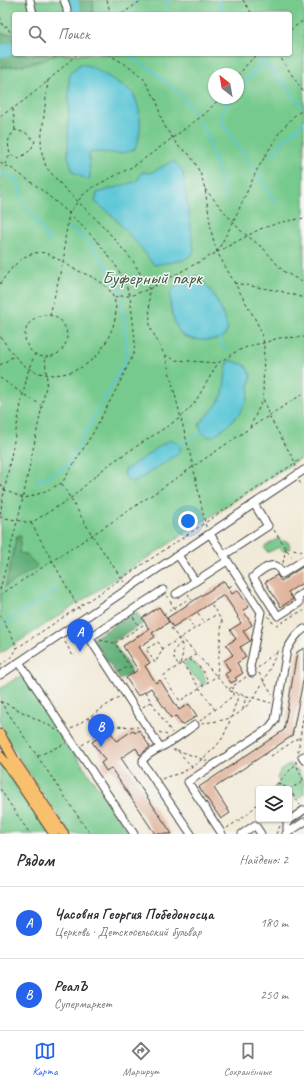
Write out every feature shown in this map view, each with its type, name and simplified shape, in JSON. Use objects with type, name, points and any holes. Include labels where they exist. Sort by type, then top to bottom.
[{"type":"main road","points":[[0,734],[16,763],[64,834]]},
{"type":"main road","points":[[0,756],[54,834]]},
{"type":"street","points":[[30,0],[33,12]]},
{"type":"street","points":[[64,0],[68,12]]},
{"type":"street","points":[[0,675],[303,472]]},
{"type":"street","points":[[176,594],[268,526],[254,504]]},
{"type":"street","points":[[210,534],[261,612],[250,667],[252,674]]},
{"type":"street","points":[[178,555],[195,581]]},
{"type":"street","points":[[304,560],[282,574],[275,565],[270,566],[252,577],[278,616],[298,603],[299,600],[297,597],[304,593]]},
{"type":"street","points":[[89,638],[163,590]]},
{"type":"street","points":[[81,620],[89,638],[125,693],[144,727],[160,747]]},
{"type":"street","points":[[221,833],[188,782],[269,728],[275,720],[287,650],[298,633],[304,629]]},
{"type":"street","points":[[19,662],[134,834]]},
{"type":"street","points":[[191,834],[143,760],[145,757],[195,725]]},
{"type":"street","points":[[300,760],[302,757],[301,755]]},
{"type":"street","points":[[287,834],[287,822],[302,808]]},
{"type":"street","points":[[287,834],[304,822]]},
{"type":"street","points":[[242,834],[255,825],[261,834]]},
{"type":"path","points":[[107,0],[108,12]]},
{"type":"path","points":[[125,12],[142,0]]},
{"type":"path","points":[[243,0],[251,12]]},
{"type":"path","points":[[0,17],[3,26],[7,26],[10,32],[12,32]]},
{"type":"path","points":[[292,29],[304,20]]},
{"type":"path","points":[[0,116],[31,96],[75,56]]},
{"type":"path","points":[[113,56],[143,78],[157,101],[160,115],[165,127],[178,146],[188,153],[194,160],[201,174],[205,189],[212,235],[217,252],[254,317],[260,329],[264,343],[263,398],[269,416],[296,463]]},
{"type":"path","points":[[244,68],[256,56]]},
{"type":"path","points":[[279,56],[304,93]]},
{"type":"path","points":[[48,80],[40,142],[46,167],[119,244],[133,261],[149,289],[150,327],[164,354],[193,466],[205,524]]},
{"type":"path","points":[[50,316],[64,257],[69,213],[78,201],[93,187],[134,166],[206,112],[214,104]]},
{"type":"path","points":[[4,164],[10,155],[8,142],[15,130],[13,109]]},
{"type":"path","points":[[217,252],[233,222],[257,170],[279,133],[294,116],[304,109]]},
{"type":"path","points":[[10,155],[20,158],[33,147],[35,141],[26,133],[15,130]]},
{"type":"path","points":[[0,163],[4,164],[34,184],[69,213],[110,256],[124,280],[130,296],[135,334],[134,353],[118,386],[93,433],[62,483],[41,493],[23,498],[4,490],[0,482]]},
{"type":"path","points":[[205,189],[246,236],[264,249],[283,271],[304,283]]},
{"type":"path","points":[[114,299],[118,296],[130,296],[149,289],[260,229],[282,222],[304,218]]},
{"type":"path","points":[[0,284],[11,268],[28,256],[38,252],[47,253],[63,261],[72,269],[92,276],[102,283],[109,290],[116,306],[114,324],[110,336],[104,346],[95,358],[71,372],[59,375],[47,375],[29,368],[15,356],[0,336]]},
{"type":"path","points":[[234,283],[280,291],[304,298]]},
{"type":"path","points":[[40,316],[50,316],[62,323],[65,327],[67,336],[65,346],[58,353],[45,357],[35,354],[28,348],[25,338],[26,329],[28,324],[36,318],[40,316]]},
{"type":"path","points":[[0,517],[31,523],[71,498],[114,461],[180,418],[194,404],[218,363],[237,351],[278,338],[304,337]]},
{"type":"path","points":[[0,514],[23,394],[29,368],[35,354]]},
{"type":"path","points":[[164,354],[175,360],[218,363]]},
{"type":"path","points":[[0,366],[15,356]]},
{"type":"path","points":[[0,590],[18,521],[42,406],[47,375],[45,357]]},
{"type":"path","points":[[0,378],[42,406]]},
{"type":"path","points":[[0,595],[52,562],[304,393]]},
{"type":"path","points":[[250,428],[263,398]]},
{"type":"path","points":[[0,665],[12,657],[17,648],[304,457]]},
{"type":"path","points":[[62,483],[92,535],[122,579]]},
{"type":"path","points":[[31,523],[78,608],[81,620]]},
{"type":"path","points":[[268,526],[273,528],[297,564]]},
{"type":"path","points":[[286,548],[304,552]]},
{"type":"path","points":[[282,574],[286,548]]},
{"type":"path","points":[[163,590],[176,611]]},
{"type":"path","points":[[164,614],[190,598]]},
{"type":"path","points":[[211,604],[222,621],[217,676]]},
{"type":"path","points":[[130,612],[140,627]]},
{"type":"path","points":[[198,613],[204,622]]},
{"type":"path","points":[[163,649],[158,642],[146,649],[155,663],[163,649],[217,614]]},
{"type":"path","points":[[0,616],[12,636],[17,648]]},
{"type":"path","points":[[188,619],[194,628]]},
{"type":"path","points":[[89,638],[115,643],[146,623]]},
{"type":"path","points":[[171,628],[230,691],[278,705]]},
{"type":"path","points":[[180,638],[184,648],[180,664]]},
{"type":"path","points":[[65,642],[73,656],[75,655]]},
{"type":"path","points":[[115,643],[134,673]]},
{"type":"path","points":[[181,643],[175,648],[173,658],[180,664],[215,710]]},
{"type":"path","points":[[278,705],[256,669],[268,657],[291,643]]},
{"type":"path","points":[[234,686],[233,696],[198,723],[231,718],[246,707],[270,669],[277,652]]},
{"type":"path","points":[[196,654],[163,676],[180,700],[217,676]]},
{"type":"path","points":[[189,659],[198,665],[208,682]]},
{"type":"path","points":[[114,676],[129,666]]},
{"type":"path","points":[[228,689],[252,674]]},
{"type":"path","points":[[145,692],[175,738]]},
{"type":"path","points":[[69,730],[125,693]]},
{"type":"path","points":[[156,782],[166,776],[177,774],[192,767],[210,752],[223,737],[239,694]]},
{"type":"path","points":[[242,710],[246,696]]},
{"type":"path","points":[[0,702],[50,726],[60,733]]},
{"type":"path","points":[[0,702],[90,834]]},
{"type":"path","points":[[301,755],[300,736],[304,711]]},
{"type":"path","points":[[88,718],[99,734]]},
{"type":"path","points":[[80,747],[111,726],[144,727],[175,738]]},
{"type":"path","points":[[271,756],[300,736]]},
{"type":"path","points":[[38,756],[66,743]]},
{"type":"path","points":[[173,750],[177,750],[215,764]]},
{"type":"path","points":[[177,750],[195,770]]},
{"type":"path","points":[[275,786],[300,760]]},
{"type":"path","points":[[292,788],[304,782],[296,763]]},
{"type":"path","points":[[278,782],[284,786]]},
{"type":"path","points":[[0,789],[30,834]]},
{"type":"path","points":[[292,793],[302,808]]},
{"type":"path","points":[[221,833],[248,814],[256,805]]},
{"type":"green space","points":[[0,0],[67,0],[70,12],[12,12],[12,34],[0,34]]},
{"type":"green space","points":[[67,0],[93,0],[93,12],[70,12]]},
{"type":"green space","name":"Буферный парк","points":[[93,0],[304,0],[304,456],[0,654],[0,67],[14,67],[45,60],[54,56],[292,56],[292,12],[93,12]]},
{"type":"green space","points":[[0,31],[2,34],[12,34],[12,56],[54,56],[30,64],[14,67],[0,67]]},
{"type":"green space","points":[[17,536],[21,536],[19,553],[25,554],[38,566],[5,587]]},
{"type":"green space","points":[[279,538],[281,542],[288,542],[290,546],[288,549],[283,551],[279,547],[267,552],[264,547]]},
{"type":"green space","points":[[136,611],[144,623],[113,642],[132,672],[120,680],[92,639]]},
{"type":"green space","points":[[189,660],[198,666],[203,672],[206,683],[201,686],[201,681],[192,675],[184,664]]},
{"type":"green space","points":[[24,677],[59,730],[57,732],[68,749],[71,748],[130,834],[70,834],[13,748],[0,723],[0,689],[16,678]]},
{"type":"green space","points":[[0,762],[50,834],[0,834]]},
{"type":"green space","points":[[292,764],[292,768],[298,770],[304,783],[304,794],[297,799],[292,792],[292,786],[276,786],[281,781],[277,779],[284,768]]},
{"type":"water","points":[[80,64],[90,66],[130,90],[138,105],[140,121],[139,137],[134,150],[121,153],[97,152],[89,154],[90,177],[88,180],[73,172],[68,156],[69,79],[71,72]]},
{"type":"water","points":[[173,161],[180,167],[183,173],[194,250],[192,255],[183,260],[154,265],[112,215],[95,202],[97,193],[137,181],[142,172],[150,173]]},
{"type":"water","points":[[196,275],[212,293],[223,314],[228,329],[225,335],[221,338],[196,340],[181,334],[176,325],[170,306],[170,294],[172,290],[180,284]]},
{"type":"water","points":[[230,360],[245,365],[251,375],[247,400],[239,414],[226,427],[214,436],[208,437],[202,432],[199,424],[216,406],[223,394],[227,365]]},
{"type":"water","points":[[170,440],[179,445],[181,449],[179,453],[135,482],[128,480],[124,473],[125,470]]},
{"type":"building","points":[[304,566],[304,582],[288,592],[293,599],[281,607],[265,582],[277,575],[281,581]]},
{"type":"building","points":[[224,581],[232,594],[238,590],[249,607],[243,610],[252,625],[243,631],[250,641],[240,647],[246,657],[237,663],[243,673],[235,678],[237,680],[231,683],[225,674],[230,671],[224,661],[233,655],[226,645],[236,639],[230,630],[241,623],[224,595],[173,627],[167,618]]},
{"type":"building","points":[[159,607],[169,622],[152,633],[155,637],[139,647],[150,663],[145,666],[156,683],[160,680],[179,710],[189,704],[197,716],[182,725],[176,716],[171,718],[151,688],[138,696],[126,678],[138,670],[123,646],[149,629],[142,618]]},
{"type":"building","points":[[304,648],[304,676],[292,736],[214,788],[230,813],[221,819],[199,787],[284,730],[297,652]]},
{"type":"building","points":[[109,730],[117,741],[133,730],[135,733],[139,730],[150,747],[140,755],[136,748],[121,758],[172,834],[155,834],[111,768],[106,771],[101,763],[105,760],[92,742]]},
{"type":"waterway","points":[[71,0],[75,12]]},
{"type":"waterway","points":[[165,9],[168,0]]},
{"type":"waterway","points":[[217,0],[225,12]]},
{"type":"waterway","points":[[0,51],[12,49]]},
{"type":"waterway","points":[[130,56],[153,71],[180,94],[195,115]]},
{"type":"waterway","points":[[258,58],[285,84],[302,106]]},
{"type":"waterway","points":[[244,83],[262,62]]},
{"type":"waterway","points":[[227,104],[222,114],[224,126],[254,169]]},
{"type":"waterway","points":[[199,120],[207,136],[227,198]]},
{"type":"waterway","points":[[273,156],[284,140],[304,122]]},
{"type":"waterway","points":[[0,172],[19,182],[20,196],[50,242]]},
{"type":"waterway","points":[[258,175],[276,204]]},
{"type":"waterway","points":[[69,228],[78,233],[93,247],[105,264],[121,294]]},
{"type":"waterway","points":[[35,483],[66,466],[125,361],[127,350],[122,301]]},
{"type":"waterway","points":[[219,338],[225,349]]},
{"type":"waterway","points":[[179,445],[202,432]]},
{"type":"waterway","points":[[7,622],[56,590]]},
{"type":"place","name":"Часовня Георгия Победоносца","points":[[80,652]]},
{"type":"place","name":"РеалЪ","points":[[101,747]]}]
